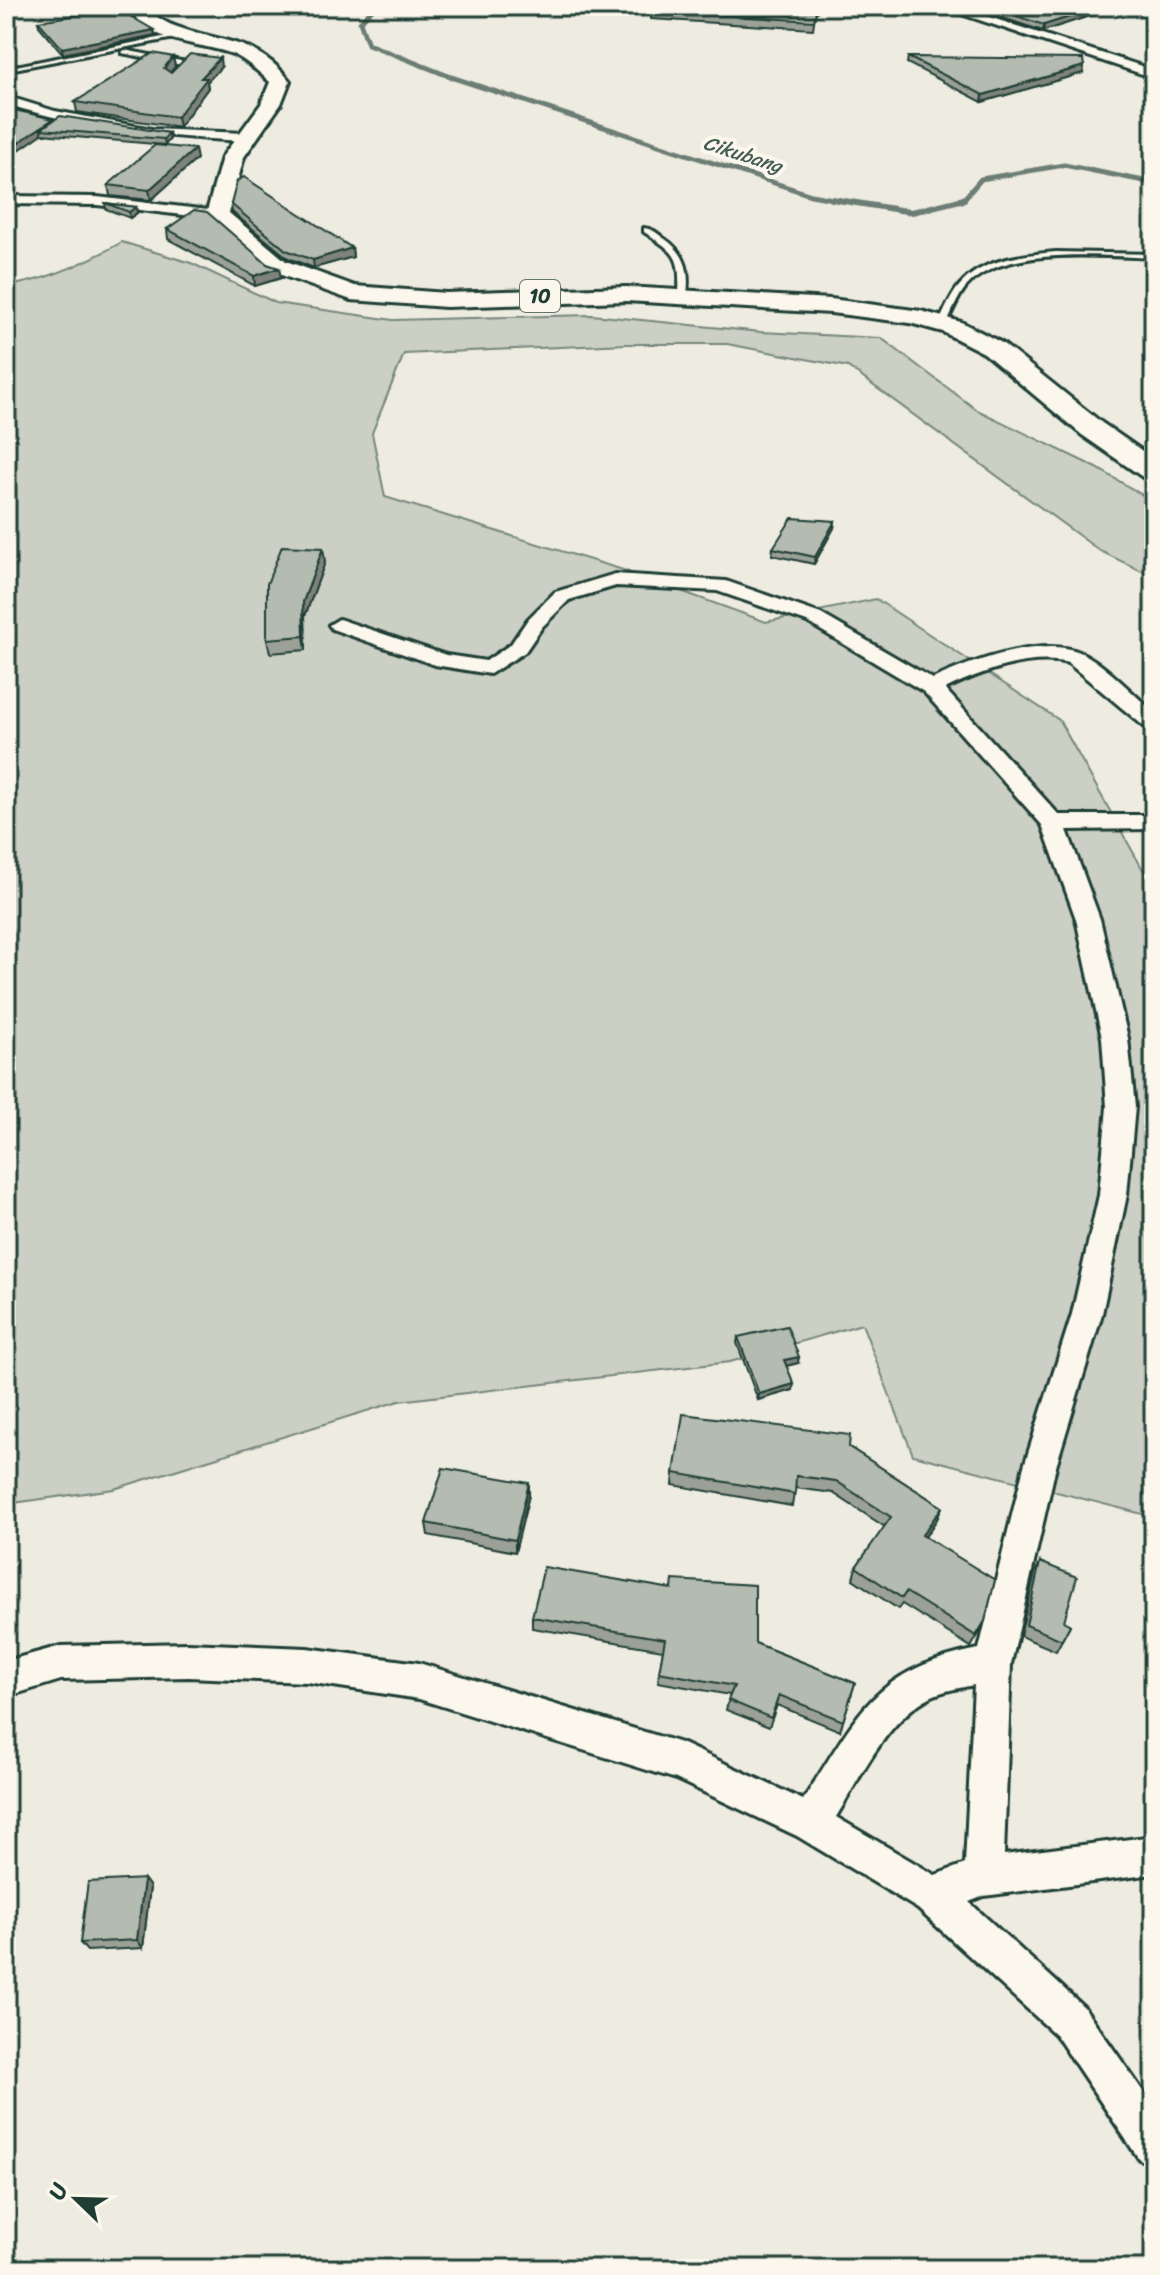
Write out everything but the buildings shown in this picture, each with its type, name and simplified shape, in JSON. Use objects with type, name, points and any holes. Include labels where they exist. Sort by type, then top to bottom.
[{"type":"highway","points":[[140,6],[142,14],[151,23],[249,52],[280,81],[272,103],[245,137],[221,183],[217,215]]},
{"type":"highway","name":"10","points":[[217,215],[278,266],[351,293],[446,300],[589,294],[843,307],[942,324],[993,348],[1033,378],[1061,406],[1154,472]]},
{"type":"street","points":[[6,7],[19,6]]},
{"type":"street","points":[[943,6],[1154,74]]},
{"type":"street","points":[[6,100],[53,115],[152,133],[245,137]]},
{"type":"street","points":[[6,200],[97,201],[217,215]]},
{"type":"street","points":[[339,625],[442,661],[490,668],[518,648],[535,623],[562,596],[615,580],[719,585],[814,618],[932,687],[1053,823],[1088,919],[1115,1038],[1121,1107],[1113,1195],[1087,1314],[1040,1466],[993,1664],[984,1877]]},
{"type":"street","points":[[932,687],[977,666],[1064,654],[1075,658],[1154,723]]},
{"type":"street","points":[[1053,823],[1154,822]]},
{"type":"street","points":[[6,1679],[61,1663],[188,1660],[307,1665],[419,1681],[681,1762],[810,1823],[932,1895],[1070,2021],[1154,2144]]},
{"type":"street","points":[[810,1823],[886,1710],[911,1688],[940,1676],[993,1664]]},
{"type":"street","points":[[932,1895],[984,1877],[1154,1855]]},
{"type":"lane","points":[[14,67],[188,34]]},
{"type":"lane","points":[[104,50],[144,53],[186,64],[172,77]]},
{"type":"lane","points":[[647,230],[676,249],[684,259],[683,299]]},
{"type":"lane","points":[[942,324],[967,281],[1010,260],[1071,253],[1154,256]]},
{"type":"shaded area","points":[[122,242],[191,263],[276,303],[393,320],[592,315],[761,332],[881,338],[977,410],[1097,468],[1154,502],[1154,577],[1100,551],[848,367],[727,344],[627,344],[404,354],[372,433],[385,497],[623,570],[766,622],[876,599],[1059,720],[1142,868],[1154,883],[1154,1517],[913,1455],[862,1324],[730,1362],[399,1401],[114,1489],[6,1504],[6,286],[66,270]]},
{"type":"waterway","name":"Cikubang","points":[[375,6],[360,22],[368,44],[451,77],[811,195],[841,201]]},
{"type":"waterway","name":"Cikubang","points":[[964,199],[981,179],[1064,165],[1154,183]]},
{"type":"waterway","name":"Cikubang","points":[[832,199],[841,201]]},
{"type":"waterway","name":"Cikubang","points":[[841,201],[912,212],[964,199]]}]
